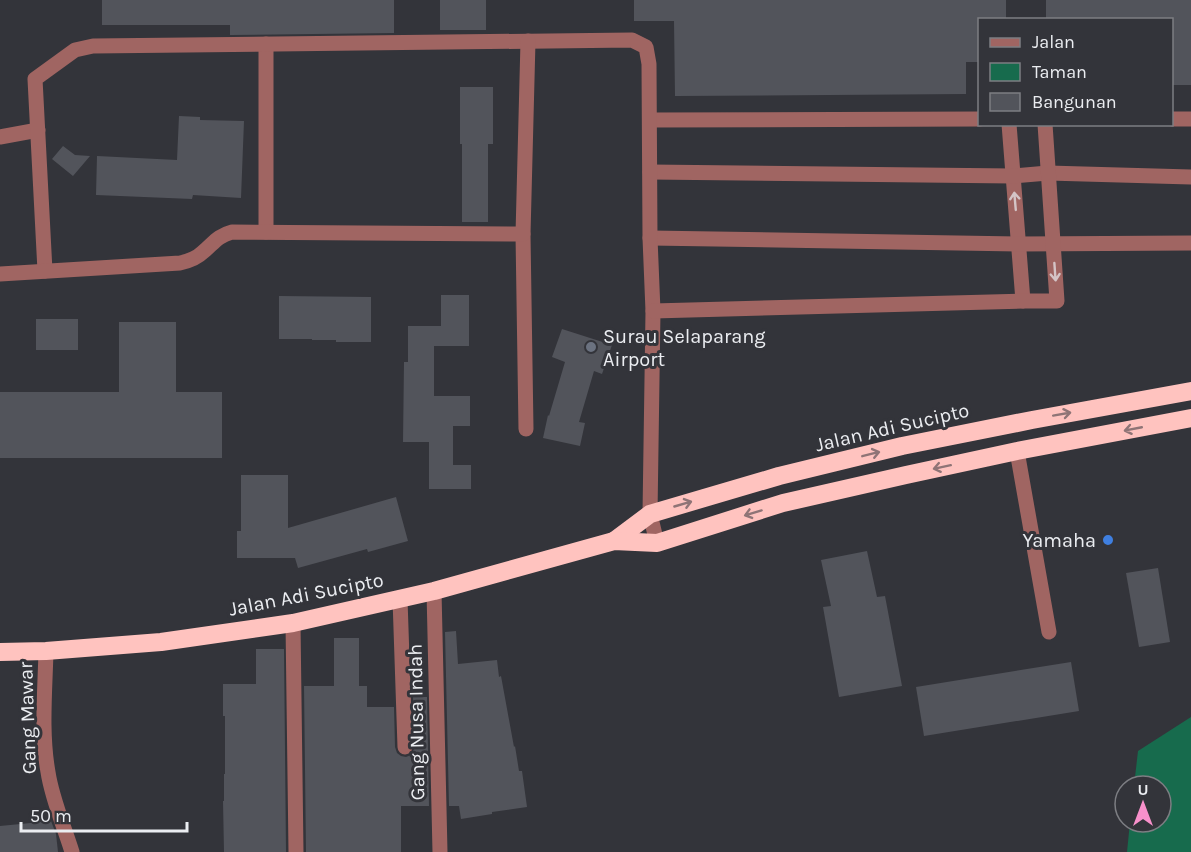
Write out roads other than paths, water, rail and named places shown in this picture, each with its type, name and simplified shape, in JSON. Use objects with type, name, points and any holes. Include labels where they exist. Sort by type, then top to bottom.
[{"type":"highway","name":"Jalan Adi Sucipto","points":[[614,541],[650,514],[779,476],[902,446],[1191,391]]},
{"type":"highway","name":"Jalan Adi Sucipto","points":[[0,652],[46,651],[161,642],[293,628],[614,541],[657,543],[783,503],[1017,451],[1191,418]]},
{"type":"street","points":[[45,271],[35,79],[75,50],[93,46],[632,40],[646,47],[649,64],[650,238],[653,310],[650,514],[657,543]]},
{"type":"street","points":[[526,429],[523,234],[528,41]]},
{"type":"street","points":[[266,44],[266,232]]},
{"type":"street","points":[[650,120],[978,119]]},
{"type":"street","points":[[1173,119],[1191,119]]},
{"type":"street","points":[[1009,126],[1023,301]]},
{"type":"street","points":[[653,310],[1057,301],[1045,126]]},
{"type":"street","points":[[0,137],[38,130]]},
{"type":"street","points":[[650,172],[1013,176],[1048,173],[1191,177]]},
{"type":"street","points":[[0,274],[180,263],[196,257],[221,236],[232,232],[523,234]]},
{"type":"street","points":[[650,238],[1019,244],[1191,243]]},
{"type":"street","points":[[1017,451],[1049,632]]},
{"type":"street","name":"Gang Nusa Indah","points":[[434,591],[440,852]]},
{"type":"street","points":[[400,598],[405,747]]},
{"type":"street","points":[[293,628],[296,852]]},
{"type":"street","name":"Gang Mawar","points":[[46,651],[45,753],[52,789],[72,852]]},
{"type":"place","name":"Surau Selaparang Airport","points":[[591,347]]},
{"type":"place","name":"Yamaha","points":[[1108,540]]}]
